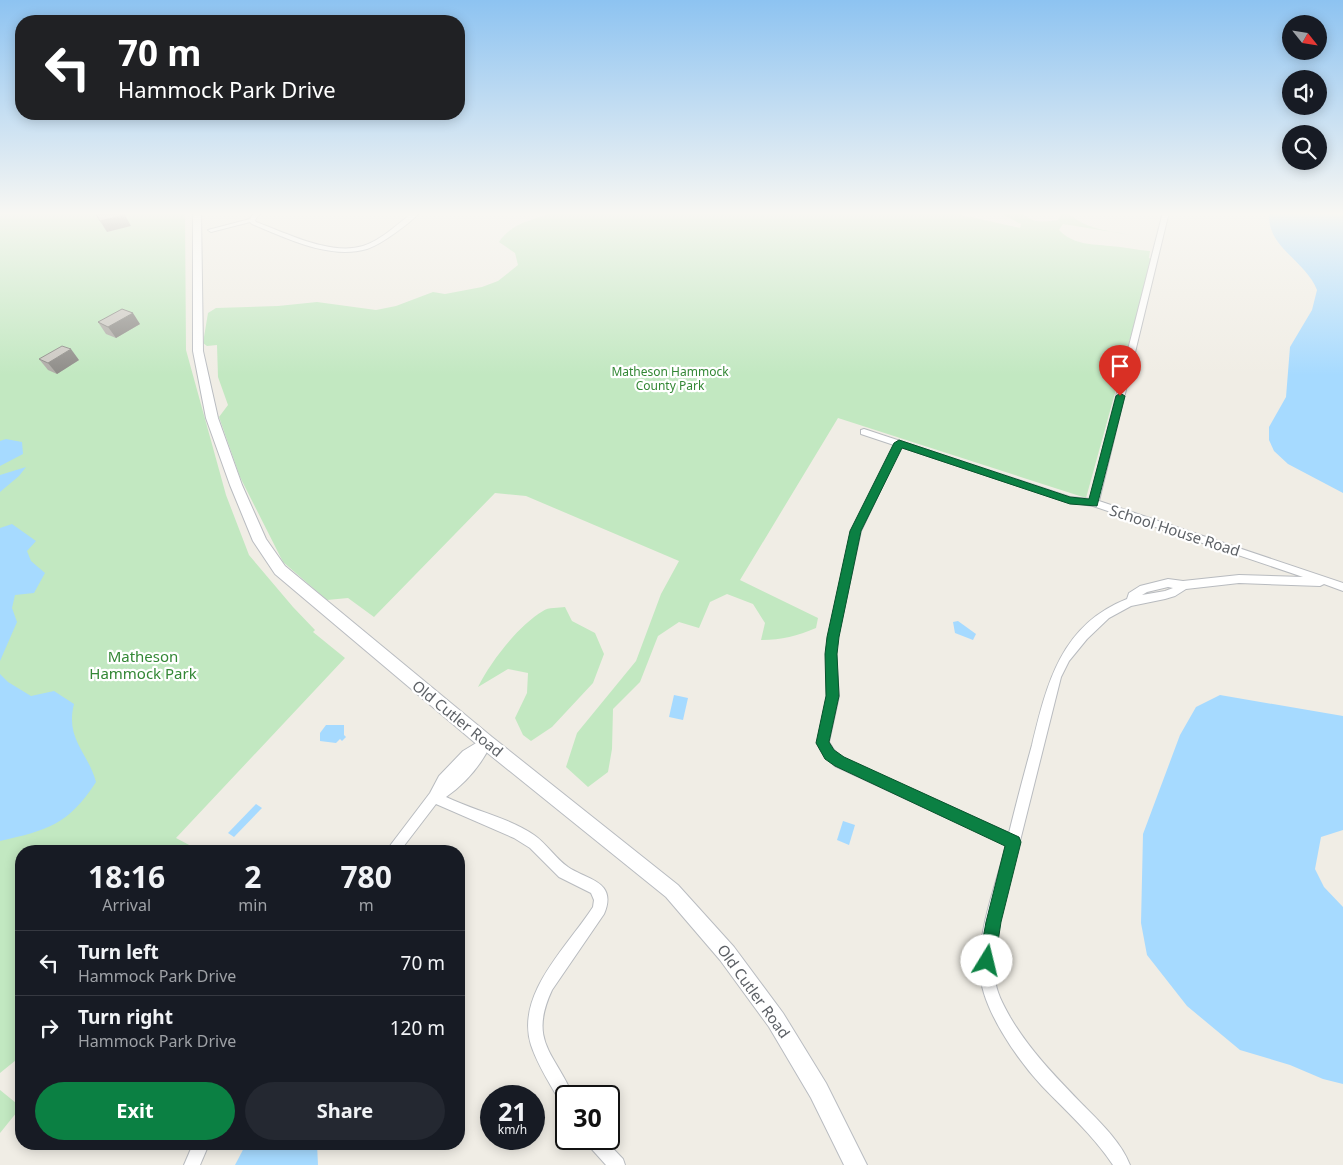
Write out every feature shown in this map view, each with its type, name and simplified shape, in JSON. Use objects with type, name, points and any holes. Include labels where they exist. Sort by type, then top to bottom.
[{"type":"main road","name":"Old Cutler Road","points":[[197,266],[198,342],[201,373],[214,425],[260,542],[280,570],[486,742],[672,891],[711,932],[786,1033],[834,1117],[856,1165]]},
{"type":"street","points":[[1094,503],[1153,266]]},
{"type":"street","name":"School House Road","points":[[864,432],[1070,500],[1094,503],[1343,587]]},
{"type":"street","points":[[899,443],[856,531],[833,637],[831,654],[833,696],[823,743],[830,754],[839,762],[1014,842]]},
{"type":"street","points":[[1122,1165],[1092,1123],[1034,1065],[1010,1030],[988,985],[989,944],[1048,706],[1063,661],[1077,642],[1111,614],[1132,602],[1168,593],[1183,585],[1239,579],[1330,582]]},
{"type":"street","points":[[397,845],[434,797],[447,791],[475,762],[486,742]]},
{"type":"street","points":[[434,797],[530,840],[560,869],[586,881],[598,891],[601,902],[599,909],[558,968],[545,990],[535,1016],[536,1037],[543,1056],[559,1085]]},
{"type":"street","points":[[192,1165],[199,1150]]},
{"type":"street","points":[[604,1150],[617,1165]]},
{"type":"green space","name":"Matheson Hammock Park","points":[[0,266],[185,266],[186,350],[226,495],[249,555],[315,630],[313,632],[345,658],[176,838],[189,845],[15,845],[15,1061],[0,1073]]},
{"type":"green space","name":"Matheson Hammock County Park","points":[[516,266],[1150,266],[1086,498],[838,418],[740,580],[818,618],[816,628],[789,637],[761,640],[765,623],[753,604],[727,594],[710,602],[699,628],[679,622],[658,636],[640,682],[613,709],[612,749],[608,772],[588,787],[566,767],[577,733],[636,661],[661,594],[679,561],[526,496],[495,493],[374,617],[348,598],[327,600],[283,562],[240,477],[219,417],[228,405],[218,377],[217,345],[207,346],[203,343],[208,313],[216,308],[278,306],[317,302],[376,310],[396,306],[433,292],[445,294],[482,287],[498,281]]},
{"type":"green space","points":[[565,607],[572,621],[595,633],[604,654],[593,683],[552,727],[531,741],[523,735],[515,718],[527,693],[528,673],[508,669],[478,687],[498,655],[524,626],[545,610]]},
{"type":"green space","points":[[0,1090],[15,1102],[15,1114],[0,1133]]},
{"type":"water","points":[[1301,266],[1343,266],[1343,493],[1288,464],[1274,451],[1269,440],[1269,427],[1286,397],[1290,347],[1312,310],[1317,290]]},
{"type":"water","points":[[6,439],[22,442],[23,454],[0,466],[0,441]]},
{"type":"water","points":[[26,467],[19,476],[0,492],[0,475]]},
{"type":"water","points":[[12,524],[36,541],[27,551],[31,561],[45,573],[34,593],[15,595],[12,608],[17,622],[0,661],[0,528]]},
{"type":"water","points":[[958,621],[976,634],[973,640],[955,633],[953,622]]},
{"type":"water","points":[[0,674],[8,682],[31,696],[54,691],[74,704],[72,716],[75,736],[96,782],[76,808],[56,824],[0,841]]},
{"type":"water","points":[[674,695],[688,698],[683,720],[669,717]]},
{"type":"water","points":[[1220,695],[1343,716],[1343,830],[1321,837],[1315,869],[1324,887],[1343,907],[1343,1084],[1323,1079],[1290,1065],[1240,1050],[1187,1006],[1147,955],[1141,923],[1143,834],[1180,735],[1196,707]]},
{"type":"water","points":[[326,725],[344,725],[344,735],[346,737],[336,743],[320,741],[320,733]]},
{"type":"water","points":[[256,804],[262,808],[234,837],[228,833]]},
{"type":"water","points":[[843,821],[855,825],[849,845],[837,840]]},
{"type":"water","points":[[243,1150],[317,1150],[318,1165],[235,1165]]},
{"type":"building","points":[[122,309],[133,313],[108,327],[98,322]]},
{"type":"building","points":[[62,346],[71,349],[48,363],[39,359]]},
{"type":"route","points":[[987,961],[989,944],[1014,842],[839,762],[824,748],[823,737],[833,696],[831,654],[833,637],[856,531],[861,517],[899,443],[1070,500],[1094,503],[1120,396]]}]
